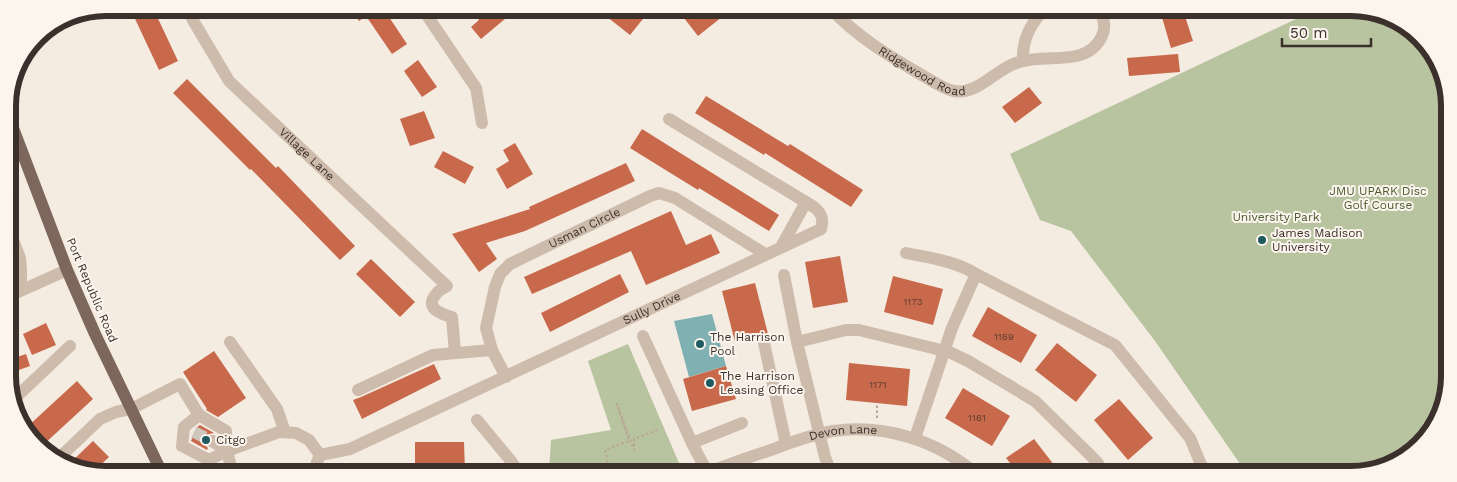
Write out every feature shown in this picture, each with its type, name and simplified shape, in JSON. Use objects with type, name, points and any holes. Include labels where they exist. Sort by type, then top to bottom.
[{"type":"main road","name":"Port Republic Road","points":[[16,135],[67,270],[130,409],[158,466]]},
{"type":"street","name":"Village Lane","points":[[191,16],[229,81],[447,286],[437,293],[432,305],[439,314],[452,317],[455,353]]},
{"type":"street","points":[[427,16],[476,88],[482,123]]},
{"type":"street","name":"Ridgewood Road","points":[[838,16],[871,45],[953,91],[970,90],[1010,65],[1023,61],[1077,56],[1090,51],[1098,42],[1103,31],[1104,21],[1102,16]]},
{"type":"street","points":[[1023,61],[1023,48],[1026,38],[1033,22],[1038,16]]},
{"type":"street","name":"Sully Drive","points":[[320,455],[350,449],[821,229],[823,222],[821,212],[669,119]]},
{"type":"street","name":"Usman Circle","points":[[506,376],[492,350],[486,328],[495,287],[500,274],[510,264],[650,196],[659,194],[675,198],[765,254]]},
{"type":"street","points":[[780,247],[806,202]]},
{"type":"street","points":[[16,247],[21,269],[16,289]]},
{"type":"street","points":[[906,253],[965,267],[1115,345],[1190,438],[1202,466]]},
{"type":"street","points":[[16,293],[67,270]]},
{"type":"street","points":[[784,274],[797,342],[829,466]]},
{"type":"street","points":[[915,438],[952,328],[976,274]]},
{"type":"street","points":[[797,342],[846,330],[859,330],[944,350],[968,361],[1035,401],[1099,466]]},
{"type":"street","points":[[643,336],[703,466]]},
{"type":"street","points":[[230,342],[277,409],[285,432]]},
{"type":"street","points":[[764,343],[786,444]]},
{"type":"street","points":[[18,395],[70,346]]},
{"type":"street","points":[[358,390],[433,356],[492,350]]},
{"type":"street","points":[[62,455],[100,419],[116,412],[130,409],[180,384],[200,415],[226,431],[227,451],[231,466]]},
{"type":"street","points":[[200,415],[189,430],[182,446],[209,460],[227,451],[279,432],[285,432],[296,433],[309,440],[320,455],[315,466]]},
{"type":"street","points":[[477,420],[514,466]]},
{"type":"street","points":[[692,443],[742,423]]},
{"type":"street","name":"Devon Lane","points":[[723,466],[786,444],[842,430],[895,433],[915,438],[944,451],[966,466]]},
{"type":"street","points":[[212,442],[227,451]]},
{"type":"path","points":[[876,431],[877,403]]},
{"type":"path","points":[[609,466],[605,450],[629,440],[617,404],[634,450],[634,439],[660,429]]},
{"type":"green space","name":"University Park","points":[[1302,16],[1363,17],[1385,23],[1401,31],[1426,56],[1436,77],[1441,100],[1441,376],[1438,399],[1426,426],[1406,447],[1396,454],[1374,463],[1357,466],[1241,466],[1155,341],[1071,231],[1040,220],[1010,154]]},
{"type":"green space","points":[[628,344],[680,466],[549,466],[551,440],[611,430],[588,361]]},
{"type":"water","name":"The Harrison Pool","points":[[712,314],[726,366],[689,377],[674,321]]},
{"type":"building","points":[[134,16],[157,16],[178,61],[159,70]]},
{"type":"building","points":[[356,16],[366,16],[359,21]]},
{"type":"building","points":[[366,16],[388,16],[407,44],[392,54]]},
{"type":"building","points":[[476,16],[509,16],[481,39],[471,27],[479,20]]},
{"type":"building","points":[[606,16],[645,16],[630,35]]},
{"type":"building","points":[[682,16],[723,16],[698,36]]},
{"type":"building","points":[[1162,16],[1185,16],[1193,41],[1171,48]]},
{"type":"building","points":[[1178,54],[1180,72],[1129,76],[1127,58]]},
{"type":"building","points":[[418,60],[437,87],[422,97],[404,71]]},
{"type":"building","points":[[187,79],[276,168],[278,166],[355,246],[340,260],[173,93]]},
{"type":"building","points":[[1029,87],[1042,103],[1015,123],[1002,107]]},
{"type":"building","points":[[706,96],[788,146],[790,144],[863,190],[851,207],[765,153],[764,155],[695,113]]},
{"type":"building","points":[[424,111],[435,138],[410,146],[400,119]]},
{"type":"building","points":[[642,129],[779,215],[769,231],[630,148]]},
{"type":"building","points":[[515,143],[533,174],[507,189],[496,169],[509,161],[503,150]]},
{"type":"building","points":[[443,151],[474,167],[465,184],[434,167]]},
{"type":"building","points":[[626,163],[635,181],[525,231],[486,243],[497,259],[479,272],[452,234],[530,209],[529,207]]},
{"type":"building","points":[[671,211],[686,245],[711,234],[720,253],[646,285],[631,251],[532,294],[524,277]]},
{"type":"building","points":[[840,256],[848,302],[813,308],[805,262]]},
{"type":"building","points":[[371,259],[415,302],[400,317],[356,274]]},
{"type":"building","points":[[620,274],[629,292],[550,332],[541,313]]},
{"type":"building","points":[[893,276],[943,289],[933,325],[884,312]]},
{"type":"building","points":[[755,283],[768,334],[735,342],[722,291]]},
{"type":"building","points":[[988,307],[1037,335],[1021,363],[972,336]]},
{"type":"building","points":[[46,323],[56,345],[32,355],[23,334]]},
{"type":"building","points":[[1057,343],[1097,375],[1076,402],[1035,370]]},
{"type":"building","points":[[214,351],[246,398],[218,417],[206,410],[183,372]]},
{"type":"building","points":[[26,354],[30,366],[19,370],[16,357]]},
{"type":"building","points":[[849,363],[910,369],[907,406],[846,400]]},
{"type":"building","points":[[434,364],[441,379],[362,419],[353,400]]},
{"type":"building","points":[[726,366],[736,399],[692,411],[683,379]]},
{"type":"building","points":[[77,381],[93,399],[46,442],[30,424]]},
{"type":"building","points":[[963,388],[1010,416],[992,446],[945,418]]},
{"type":"building","points":[[1119,399],[1153,438],[1128,460],[1094,420]]},
{"type":"building","points":[[200,425],[214,433],[205,437],[204,441],[208,448],[207,450],[191,441],[197,427]]},
{"type":"building","points":[[1034,439],[1055,466],[1012,466],[1006,458]]},
{"type":"building","points":[[93,441],[109,457],[100,465],[74,460]]},
{"type":"building","points":[[415,442],[464,442],[465,466],[415,466]]},
{"type":"tunnel","points":[[194,432],[212,441]]},
{"type":"place","name":"James Madison University","points":[[1262,240]]},
{"type":"place","name":"The Harrison Pool","points":[[700,344]]},
{"type":"place","name":"The Harrison Leasing Office","points":[[710,383]]},
{"type":"place","name":"Citgo","points":[[206,440]]},
{"type":"park label","name":"JMU UPARK Disc Golf Course","points":[[1378,198]]}]
